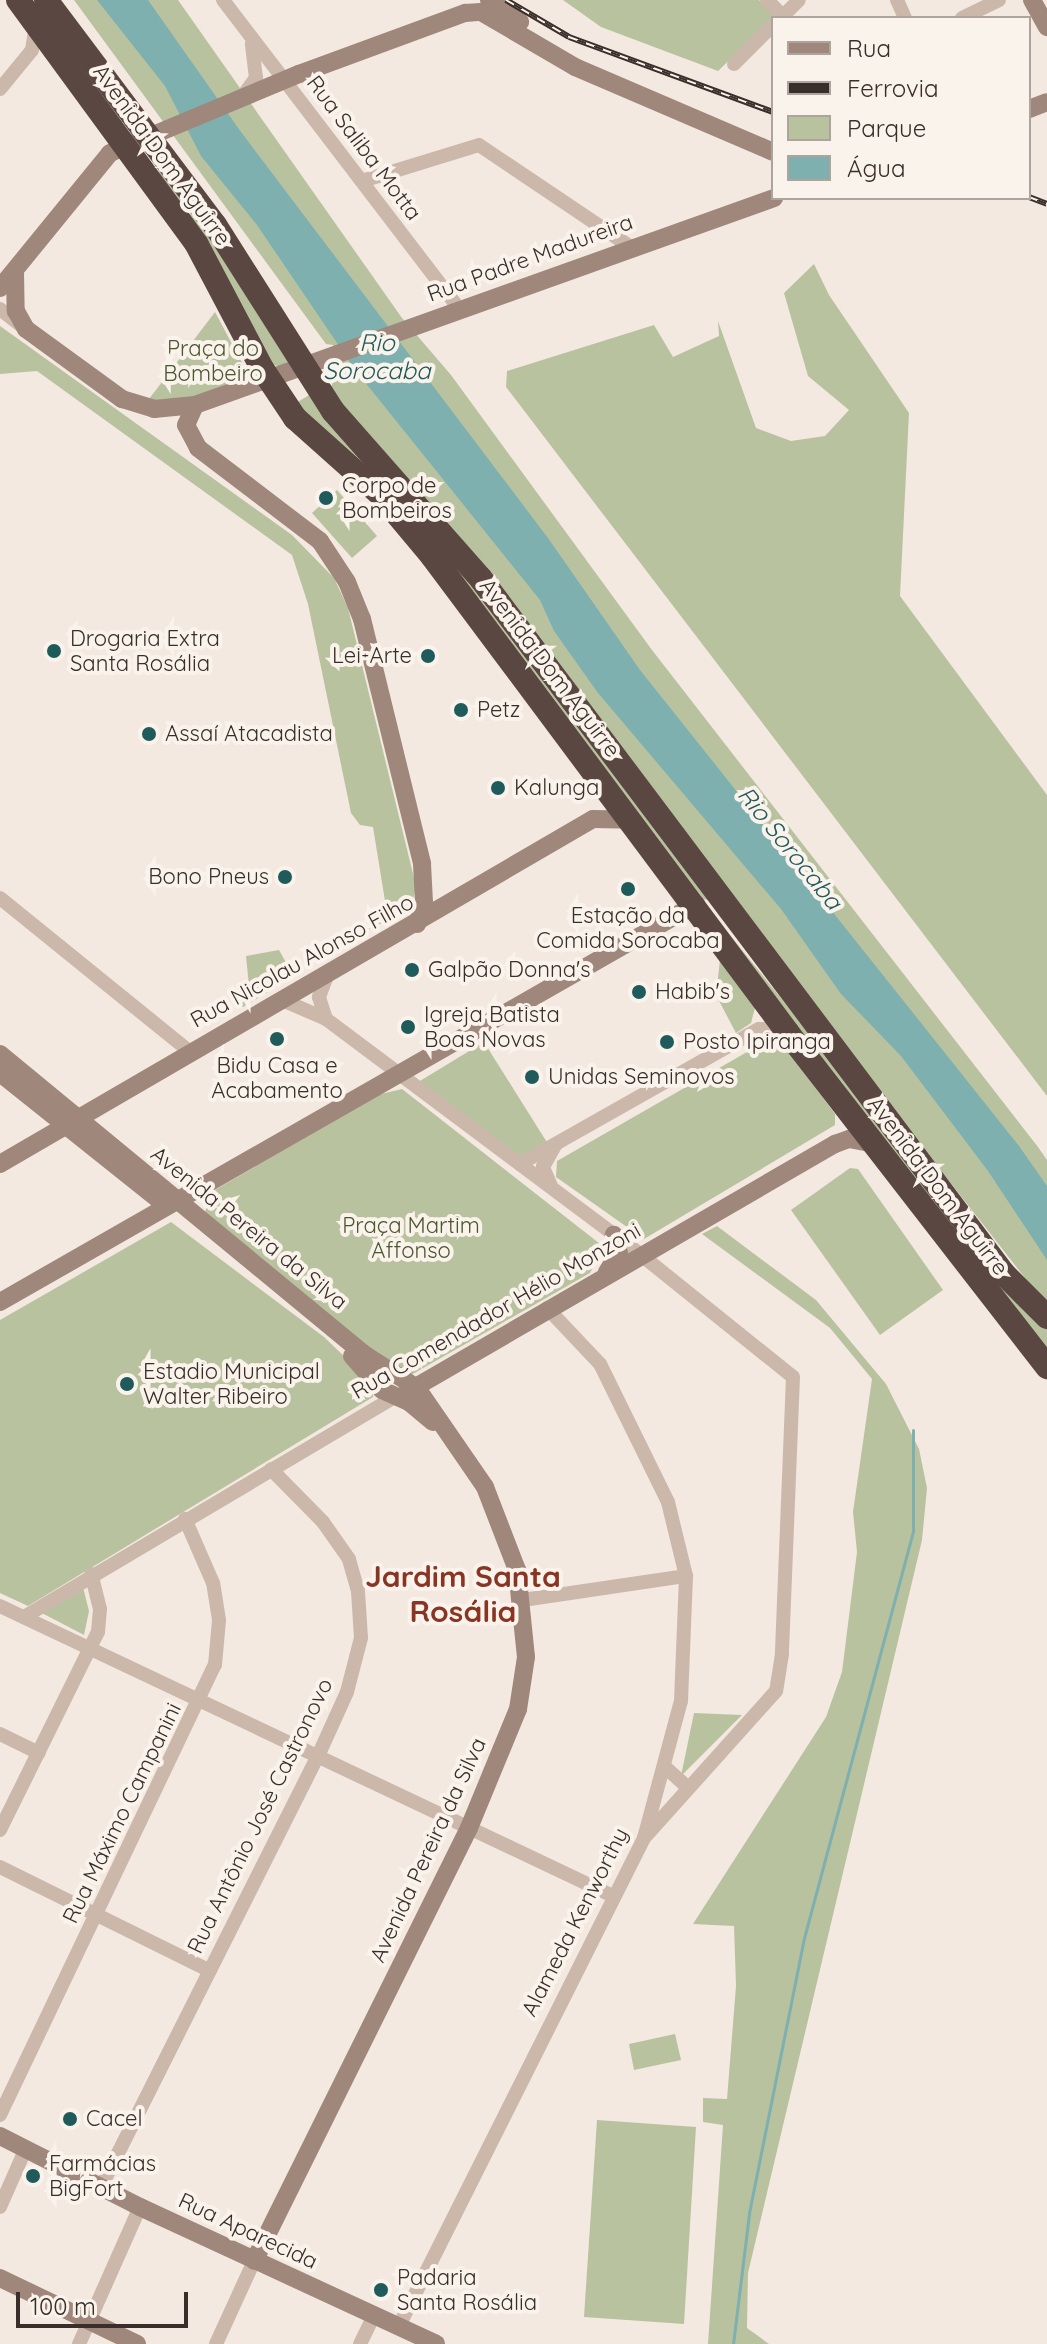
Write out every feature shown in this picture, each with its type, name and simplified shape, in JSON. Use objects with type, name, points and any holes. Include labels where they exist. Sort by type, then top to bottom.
[{"type":"highway","name":"Avenida Dom Aguirre","points":[[18,0],[203,255],[269,379],[295,418],[381,495],[432,556],[696,904],[788,1033],[1047,1367]]},
{"type":"highway","name":"Avenida Dom Aguirre","points":[[46,0],[156,132],[310,364],[333,411],[481,579],[1004,1274],[1047,1317]]},
{"type":"highway","points":[[696,904],[710,903],[782,979]]},
{"type":"main road","points":[[489,0],[597,76]]},
{"type":"main road","points":[[1032,0],[1047,27]]},
{"type":"main road","points":[[0,288],[110,153],[451,8],[481,12],[597,76],[771,151]]},
{"type":"main road","points":[[752,145],[771,163]]},
{"type":"main road","name":"Rua Padre Madureira","points":[[310,364],[771,196]]},
{"type":"main road","points":[[16,269],[12,292],[26,329],[122,399],[154,409],[195,405],[310,364]]},
{"type":"main road","points":[[195,405],[186,425],[198,448],[320,541],[347,582],[362,619],[422,864],[424,903],[417,924]]},
{"type":"main road","name":"Rua Nicolau Alonso Filho","points":[[0,1164],[593,819],[632,820]]},
{"type":"main road","points":[[0,1302],[696,904]]},
{"type":"main road","name":"Avenida Pereira da Silva","points":[[0,1054],[72,1123],[98,1134],[172,1203],[327,1332],[393,1398],[409,1402],[459,1445]]},
{"type":"main road","name":"Avenida Pereira da Silva","points":[[0,1073],[72,1123],[364,1354],[425,1383],[432,1409],[459,1445],[505,1528],[523,1600],[526,1657],[518,1709],[469,1828],[254,2261]]},
{"type":"main road","points":[[98,1134],[101,1106]]},
{"type":"main road","name":"Rua Comendador Hélio Monzoni","points":[[393,1398],[425,1383],[547,1308],[835,1144],[849,1139],[874,1144]]},
{"type":"main road","points":[[605,1275],[619,1253],[614,1235]]},
{"type":"main road","name":"Rua Aparecida","points":[[0,2136],[100,2189],[436,2344]]},
{"type":"main road","points":[[0,2278],[137,2344]]},
{"type":"street","name":"Rua Saliba Motta","points":[[223,0],[459,309]]},
{"type":"street","points":[[783,16],[799,0]]},
{"type":"street","points":[[966,16],[999,0]]},
{"type":"street","name":"Rua Saliba Motta","points":[[233,13],[255,50],[258,67],[256,78],[239,99]]},
{"type":"street","points":[[0,89],[32,50],[36,25]]},
{"type":"street","points":[[734,64],[771,28]]},
{"type":"street","points":[[362,181],[479,145],[631,247]]},
{"type":"street","points":[[0,309],[26,329]]},
{"type":"street","points":[[0,898],[190,1052]]},
{"type":"street","points":[[326,1019],[319,997],[330,971]]},
{"type":"street","points":[[306,984],[326,1019]]},
{"type":"street","points":[[280,999],[326,1019],[554,1189],[788,1369],[796,1386],[782,1654],[776,1691],[644,1838]]},
{"type":"street","points":[[759,1029],[764,1000]]},
{"type":"street","points":[[520,1164],[759,1029],[774,1026],[788,1033]]},
{"type":"street","points":[[554,1189],[543,1167],[557,1142]]},
{"type":"street","name":"Alameda Kenworthy","points":[[399,2326],[644,1838],[681,1701],[686,1576],[668,1502],[641,1438],[600,1364],[547,1308]]},
{"type":"street","name":"Rua Comendador Hélio Monzoni","points":[[24,1617],[91,1574],[393,1398]]},
{"type":"street","name":"Rua Antônio José Castronovo","points":[[100,2189],[318,1756],[347,1692],[361,1638],[358,1591],[349,1559],[323,1522],[271,1469]]},
{"type":"street","name":"Rua Máximo Campanini","points":[[0,2115],[201,1701],[215,1665],[219,1620],[213,1583],[185,1519]]},
{"type":"street","points":[[0,1830],[92,1649],[100,1609],[91,1574]]},
{"type":"street","points":[[523,1600],[686,1576]]},
{"type":"street","points":[[0,1606],[613,1896]]},
{"type":"street","points":[[0,1734],[39,1753]]},
{"type":"street","points":[[665,1767],[688,1788]]},
{"type":"street","points":[[0,1867],[210,1971]]},
{"type":"street","points":[[0,2207],[26,2148]]},
{"type":"street","points":[[79,2344],[140,2207]]},
{"type":"street","points":[[216,2344],[254,2261]]},
{"type":"street","points":[[360,2344],[374,2315]]},
{"type":"green space","points":[[74,0],[178,0],[402,318],[451,375],[652,650],[1038,1147],[1047,1160],[1047,1306],[330,390],[339,366],[333,345],[326,344]]},
{"type":"green space","points":[[563,0],[759,0],[775,16],[771,16],[771,20],[718,71],[601,27]]},
{"type":"green space","points":[[157,171],[178,183],[290,361],[282,367],[269,364]]},
{"type":"green space","points":[[814,264],[829,295],[909,413],[900,596],[1047,795],[1047,1096],[506,387],[507,371],[654,325],[673,357],[719,336],[718,321],[756,428],[791,441],[825,436],[849,410],[808,376],[784,293]]},
{"type":"green space","name":"Praça do Bombeiro","points":[[215,312],[249,376],[185,400],[146,403]]},
{"type":"green space","points":[[0,326],[292,535],[334,578],[348,608],[416,886],[411,909],[365,931],[385,901],[373,827],[360,825],[351,813],[308,604],[292,555],[37,371],[0,374]]},
{"type":"green space","points":[[309,395],[485,594],[708,900],[698,898],[296,403]]},
{"type":"green space","points":[[337,490],[377,536],[352,558],[312,513]]},
{"type":"green space","points":[[709,909],[1047,1328],[1047,1358]]},
{"type":"green space","points":[[279,950],[289,968],[289,979],[243,1007],[236,1003],[236,996],[249,986],[246,956]]},
{"type":"green space","points":[[720,960],[756,1004],[751,1023],[736,1033],[716,995]]},
{"type":"green space","points":[[768,1040],[782,1043],[835,1114],[835,1125],[644,1239],[556,1177],[557,1161]]},
{"type":"green space","points":[[484,1042],[548,1144],[521,1161],[415,1084]]},
{"type":"green space","name":"Praça Martim Affonso","points":[[402,1089],[604,1247],[590,1273],[411,1375],[397,1371],[205,1212],[213,1191],[381,1094]]},
{"type":"green space","points":[[850,1168],[858,1169],[943,1290],[880,1335],[791,1210]]},
{"type":"green space","name":"Estadio Municipal Walter Ribeiro","points":[[171,1222],[324,1337],[373,1384],[373,1397],[28,1606],[0,1593],[0,1320]]},
{"type":"green space","points":[[717,1226],[816,1300],[886,1384],[919,1449],[927,1488],[922,1540],[748,2273],[747,2328],[769,2344],[708,2344],[723,2125],[703,2122],[703,2098],[727,2099],[736,1986],[734,1926],[693,1924],[826,1717],[842,1672],[857,1552],[853,1512],[872,1379],[830,1328],[702,1234]]},
{"type":"green space","points":[[83,1587],[89,1611],[84,1635],[38,1611]]},
{"type":"green space","points":[[694,1713],[742,1715],[681,1776]]},
{"type":"green space","points":[[675,2034],[681,2060],[634,2070],[629,2044]]},
{"type":"green space","points":[[597,2120],[696,2127],[684,2324],[584,2317]]},
{"type":"water","name":"Rio Sorocaba","points":[[97,0],[148,0],[241,132],[548,538],[640,670],[1019,1146],[1047,1186],[1047,1260],[988,1171],[901,1056],[841,994],[781,909],[598,693],[554,631],[540,600],[356,371],[257,225],[201,156],[165,86]]},
{"type":"waterway","points":[[733,2344],[749,2213],[804,1938],[913,1531],[913,1430]]},
{"type":"railway","points":[[506,0],[569,37],[771,111]]},
{"type":"railway","points":[[1031,198],[1047,204]]},
{"type":"place","name":"Corpo de Bombeiros","points":[[326,498]]},
{"type":"place","name":"Drogaria Extra Santa Rosália","points":[[54,651]]},
{"type":"place","name":"Lei-Arte","points":[[428,656]]},
{"type":"place","name":"Petz","points":[[461,710]]},
{"type":"place","name":"Assaí Atacadista","points":[[149,734]]},
{"type":"place","name":"Kalunga","points":[[498,788]]},
{"type":"place","name":"Bono Pneus","points":[[285,877]]},
{"type":"place","name":"Estação da Comida Sorocaba","points":[[628,889]]},
{"type":"place","name":"Galpão Donna's","points":[[412,970]]},
{"type":"place","name":"Habib's","points":[[639,992]]},
{"type":"place","name":"Igreja Batista Boas Novas","points":[[408,1027]]},
{"type":"place","name":"Bidu Casa e Acabamento","points":[[277,1039]]},
{"type":"place","name":"Posto Ipiranga","points":[[667,1042]]},
{"type":"place","name":"Unidas Seminovos","points":[[532,1077]]},
{"type":"place","name":"Estadio Municipal Walter Ribeiro","points":[[127,1384]]},
{"type":"place","name":"Cacel","points":[[70,2119]]},
{"type":"place","name":"Farmácias BigFort","points":[[33,2176]]},
{"type":"place","name":"Padaria Santa Rosália","points":[[381,2290]]},
{"type":"district","name":"Jardim Santa Rosália","points":[[463,1593]]}]
